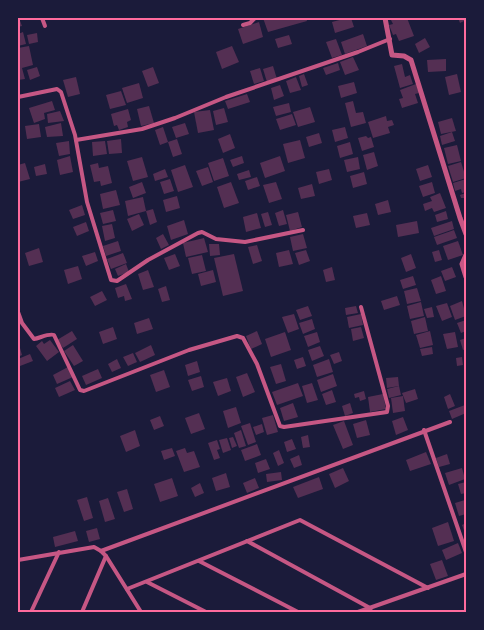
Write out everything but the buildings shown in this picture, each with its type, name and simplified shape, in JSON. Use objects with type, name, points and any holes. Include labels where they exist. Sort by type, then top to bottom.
[{"type":"street","points":[[42,18],[45,26]]},
{"type":"street","points":[[243,25],[250,23],[254,18]]},
{"type":"street","points":[[385,18],[392,55],[404,56],[411,60],[466,234]]},
{"type":"street","points":[[76,140],[142,129],[234,94],[358,52],[390,39]]},
{"type":"street","points":[[18,97],[56,89],[60,90],[76,140],[87,202],[109,278],[114,282],[198,233],[202,232],[216,239],[245,242],[303,230]]},
{"type":"street","points":[[466,255],[462,264],[466,277]]},
{"type":"street","points":[[18,312],[22,323],[34,339],[43,338],[50,334],[54,335],[80,390],[84,391],[189,350],[237,336],[243,338],[257,364],[280,426],[284,427],[387,412],[388,406],[361,307]]},
{"type":"street","points":[[101,551],[424,430],[450,422]]},
{"type":"street","points":[[424,430],[466,552]]},
{"type":"street","points":[[127,590],[300,520],[428,588]]},
{"type":"street","points":[[247,542],[370,610]]},
{"type":"street","points":[[18,560],[94,547],[106,556],[141,612]]},
{"type":"street","points":[[31,612],[59,552]]},
{"type":"street","points":[[82,612],[106,556]]},
{"type":"street","points":[[199,561],[298,612]]},
{"type":"street","points":[[358,612],[370,610],[466,574]]},
{"type":"street","points":[[147,582],[206,612]]}]
